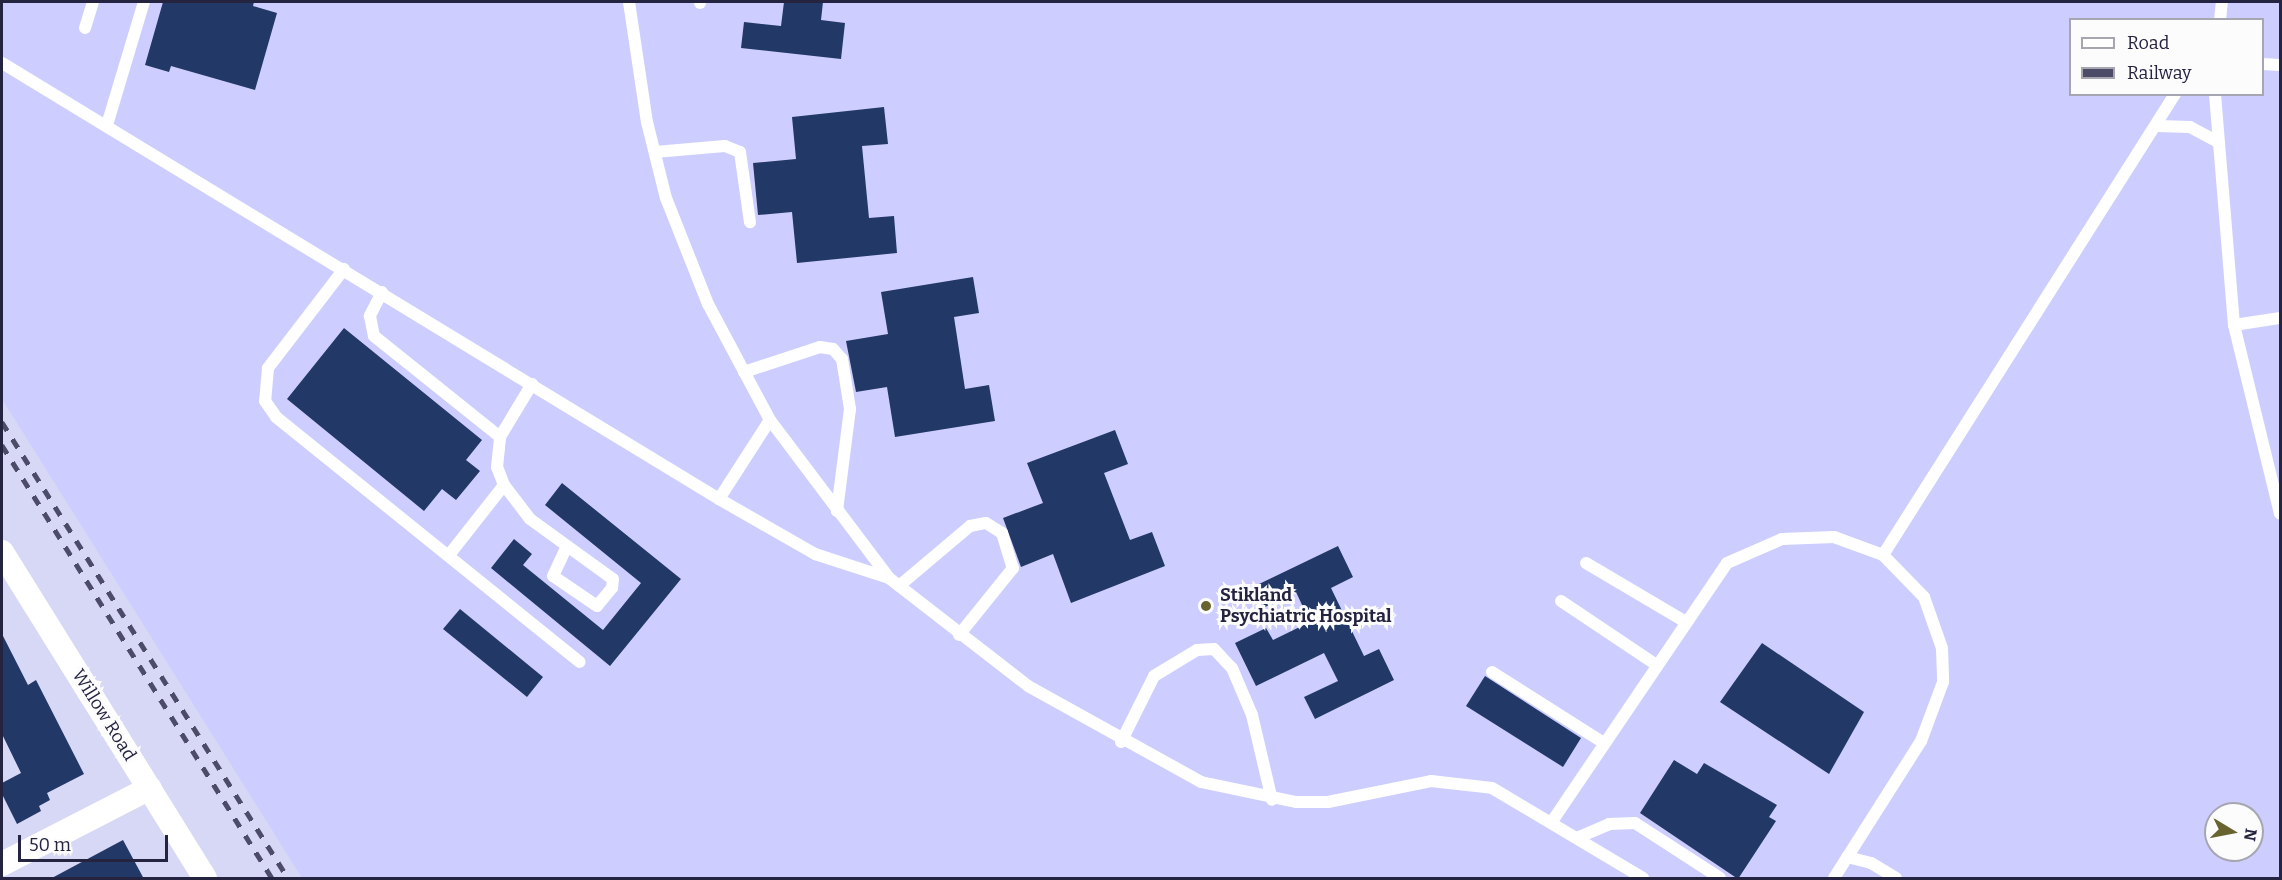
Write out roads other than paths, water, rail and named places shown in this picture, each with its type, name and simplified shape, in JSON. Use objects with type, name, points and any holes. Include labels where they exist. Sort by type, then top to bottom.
[{"type":"street","name":"Willow Road","points":[[2,552],[205,879]]},
{"type":"street","points":[[2,864],[150,788]]},
{"type":"lane","points":[[85,28],[93,2]]},
{"type":"lane","points":[[107,125],[144,2]]},
{"type":"lane","points":[[629,2],[655,152],[681,241],[744,372],[770,420],[837,511],[894,582],[959,635],[1028,686],[1121,742],[1201,782],[1272,800],[1328,802],[1421,782],[1460,783],[1492,788],[1553,820],[1642,879]]},
{"type":"lane","points":[[2215,18],[2221,4]]},
{"type":"lane","points":[[2,63],[719,499],[815,554],[894,582]]},
{"type":"lane","points":[[2264,64],[2280,64]]},
{"type":"lane","points":[[1883,555],[2158,126],[2174,96]]},
{"type":"lane","points":[[2216,96],[2216,141],[2234,325],[2280,513]]},
{"type":"lane","points":[[2158,126],[2190,127],[2216,141]]},
{"type":"lane","points":[[655,152],[725,146],[740,152],[750,222]]},
{"type":"lane","points":[[344,269],[268,368],[265,401],[276,417],[580,662]]},
{"type":"lane","points":[[382,292],[370,316],[374,336],[500,436]]},
{"type":"lane","points":[[2234,325],[2280,318]]},
{"type":"lane","points":[[744,372],[820,347],[832,349],[842,359],[850,409],[837,511]]},
{"type":"lane","points":[[532,384],[500,436],[497,467],[504,485],[530,519],[613,579],[612,588],[597,606],[553,576],[567,546]]},
{"type":"lane","points":[[719,499],[770,420]]},
{"type":"lane","points":[[449,555],[504,485]]},
{"type":"lane","points":[[894,582],[970,526],[986,523],[1002,532],[1013,568],[959,635]]},
{"type":"lane","points":[[1553,820],[1684,621],[1727,563],[1782,539],[1834,537],[1883,555],[1924,597],[1942,648],[1943,682],[1921,741],[1834,879]]},
{"type":"lane","points":[[1586,563],[1684,621]]},
{"type":"lane","points":[[1561,601],[1655,664]]},
{"type":"lane","points":[[1121,742],[1154,676],[1197,650],[1214,649],[1232,668],[1252,715],[1272,800]]},
{"type":"lane","points":[[1492,672],[1604,743]]},
{"type":"lane","points":[[1579,837],[1609,824],[1635,823],[1720,879]]},
{"type":"lane","points":[[1847,857],[1871,863],[1896,879]]},
{"type":"railway","points":[[2,422],[288,878]]},
{"type":"railway","points":[[2,445],[272,878]]},
{"type":"place","name":"Stikland Psychiatric Hospital","points":[[1206,606]]}]
